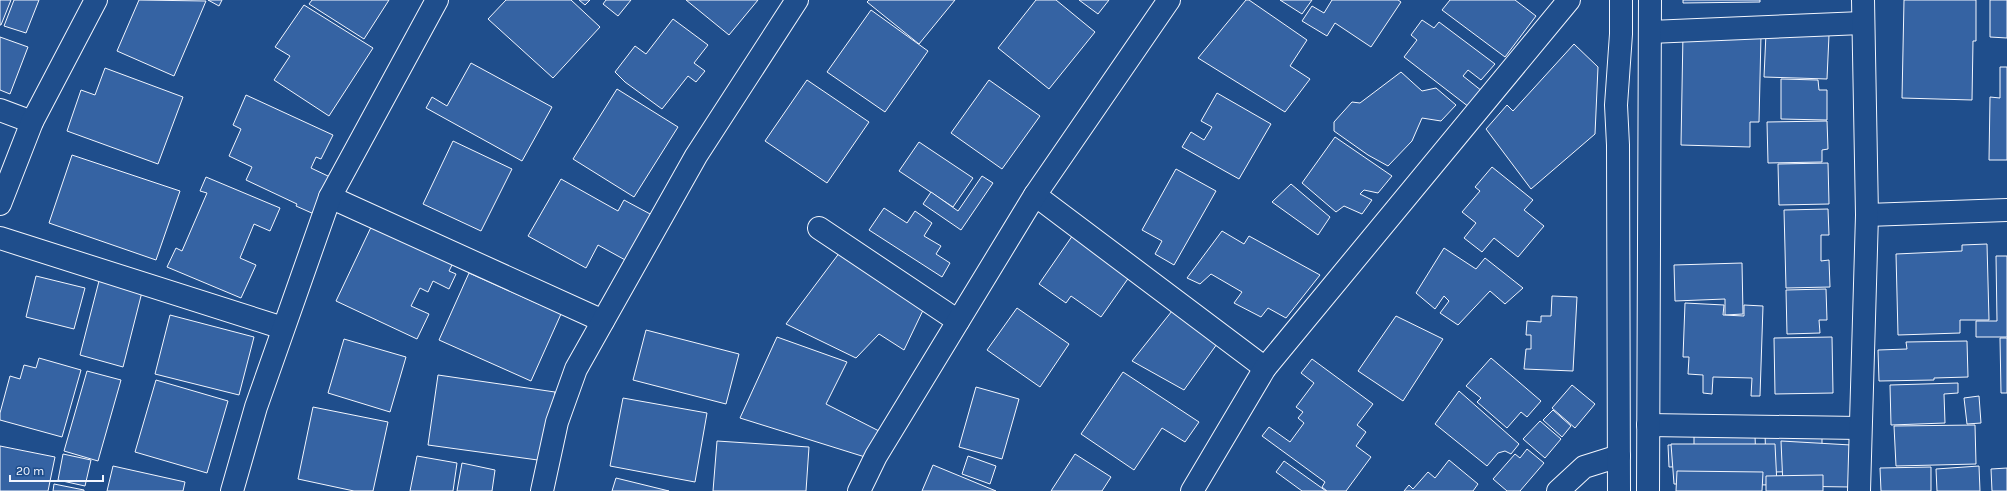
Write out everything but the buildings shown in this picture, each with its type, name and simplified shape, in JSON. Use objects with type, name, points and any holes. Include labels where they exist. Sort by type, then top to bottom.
[{"type":"street","points":[[0,204],[32,122],[94,0]]},
{"type":"street","points":[[232,491],[256,407],[330,197],[437,0]]},
{"type":"street","points":[[542,491],[560,414],[576,369],[696,156],[797,0]]},
{"type":"street","points":[[859,491],[876,456],[1035,195],[1169,0]]},
{"type":"street","points":[[1192,491],[1265,368],[1569,0]]},
{"type":"street","points":[[1619,491],[1618,145],[1616,106],[1621,34],[1621,0]]},
{"type":"street","points":[[1648,491],[1650,0]]},
{"type":"street","points":[[1859,491],[1859,428],[1867,215],[1862,23],[1863,0]]},
{"type":"street","points":[[1650,32],[1862,23]]},
{"type":"street","points":[[0,110],[32,122]]},
{"type":"street","points":[[1035,195],[1265,368]]},
{"type":"street","points":[[330,197],[603,321]]},
{"type":"street","points":[[1867,215],[2007,210]]},
{"type":"street","points":[[819,228],[958,321]]},
{"type":"street","points":[[0,238],[283,328]]},
{"type":"street","points":[[1648,425],[1859,428]]},
{"type":"street","points":[[1558,491],[1584,467],[1619,456]]}]
